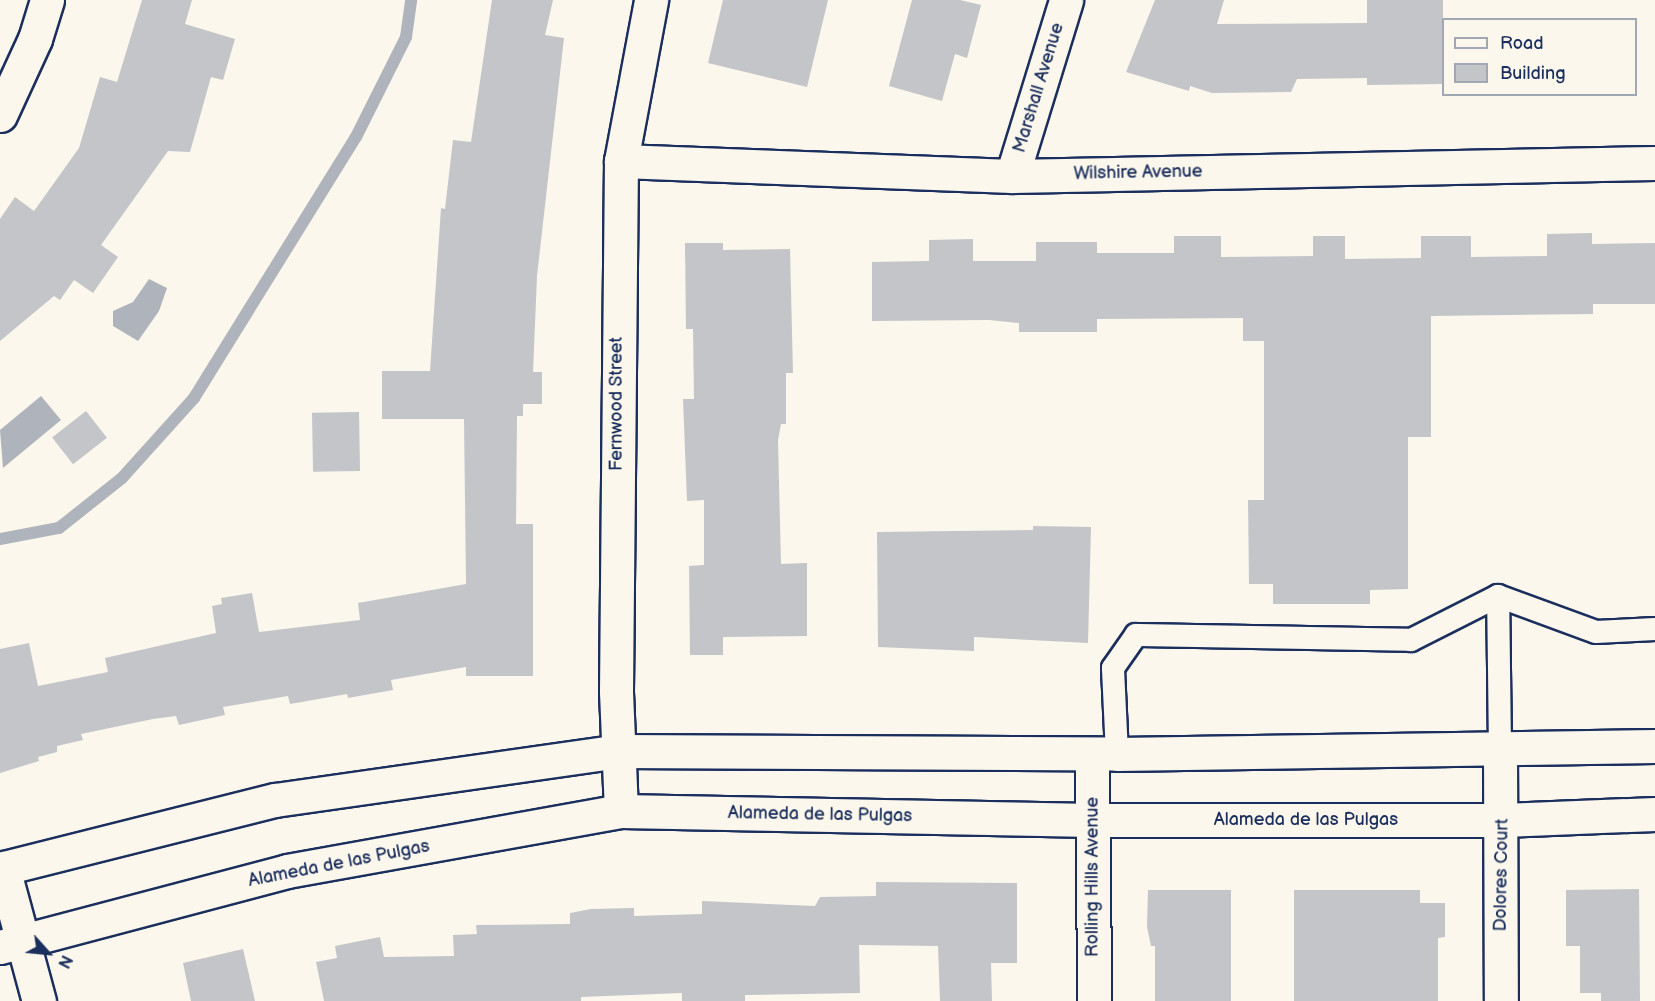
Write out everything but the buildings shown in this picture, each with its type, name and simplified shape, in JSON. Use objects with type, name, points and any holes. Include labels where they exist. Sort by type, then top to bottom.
[{"type":"main road","points":[[0,115],[35,39],[47,0]]},
{"type":"main road","name":"Fernwood Street","points":[[621,811],[618,751],[621,161],[651,0]]},
{"type":"main road","name":"Marshall Avenue","points":[[1012,176],[1066,0]]},
{"type":"main road","name":"Wilshire Avenue","points":[[621,161],[1012,176],[1655,163]]},
{"type":"main road","points":[[39,1001],[10,945],[2,868],[275,800],[618,751],[1104,754],[1655,746]]},
{"type":"main road","name":"Dolores Court","points":[[1500,750],[1503,820],[1501,1001]]},
{"type":"main road","name":"Rolling Hills Avenue","points":[[1094,1001],[1093,820],[1104,754]]},
{"type":"main road","name":"Alameda de las Pulgas","points":[[10,945],[287,871],[621,811],[1093,820],[1503,820],[1655,814]]},
{"type":"lane","points":[[1104,754],[1113,668],[1136,635],[1411,640],[1498,596],[1596,632],[1655,629]]},
{"type":"lane","points":[[1498,596],[1500,750]]},
{"type":"shaded area","points":[[149,279],[167,288],[159,311],[138,341],[113,326],[113,311],[133,302]]},
{"type":"shaded area","points":[[41,396],[61,420],[3,468],[0,430]]},
{"type":"waterway","points":[[0,539],[59,528],[122,478],[194,398],[356,137],[406,37],[411,0]]}]
